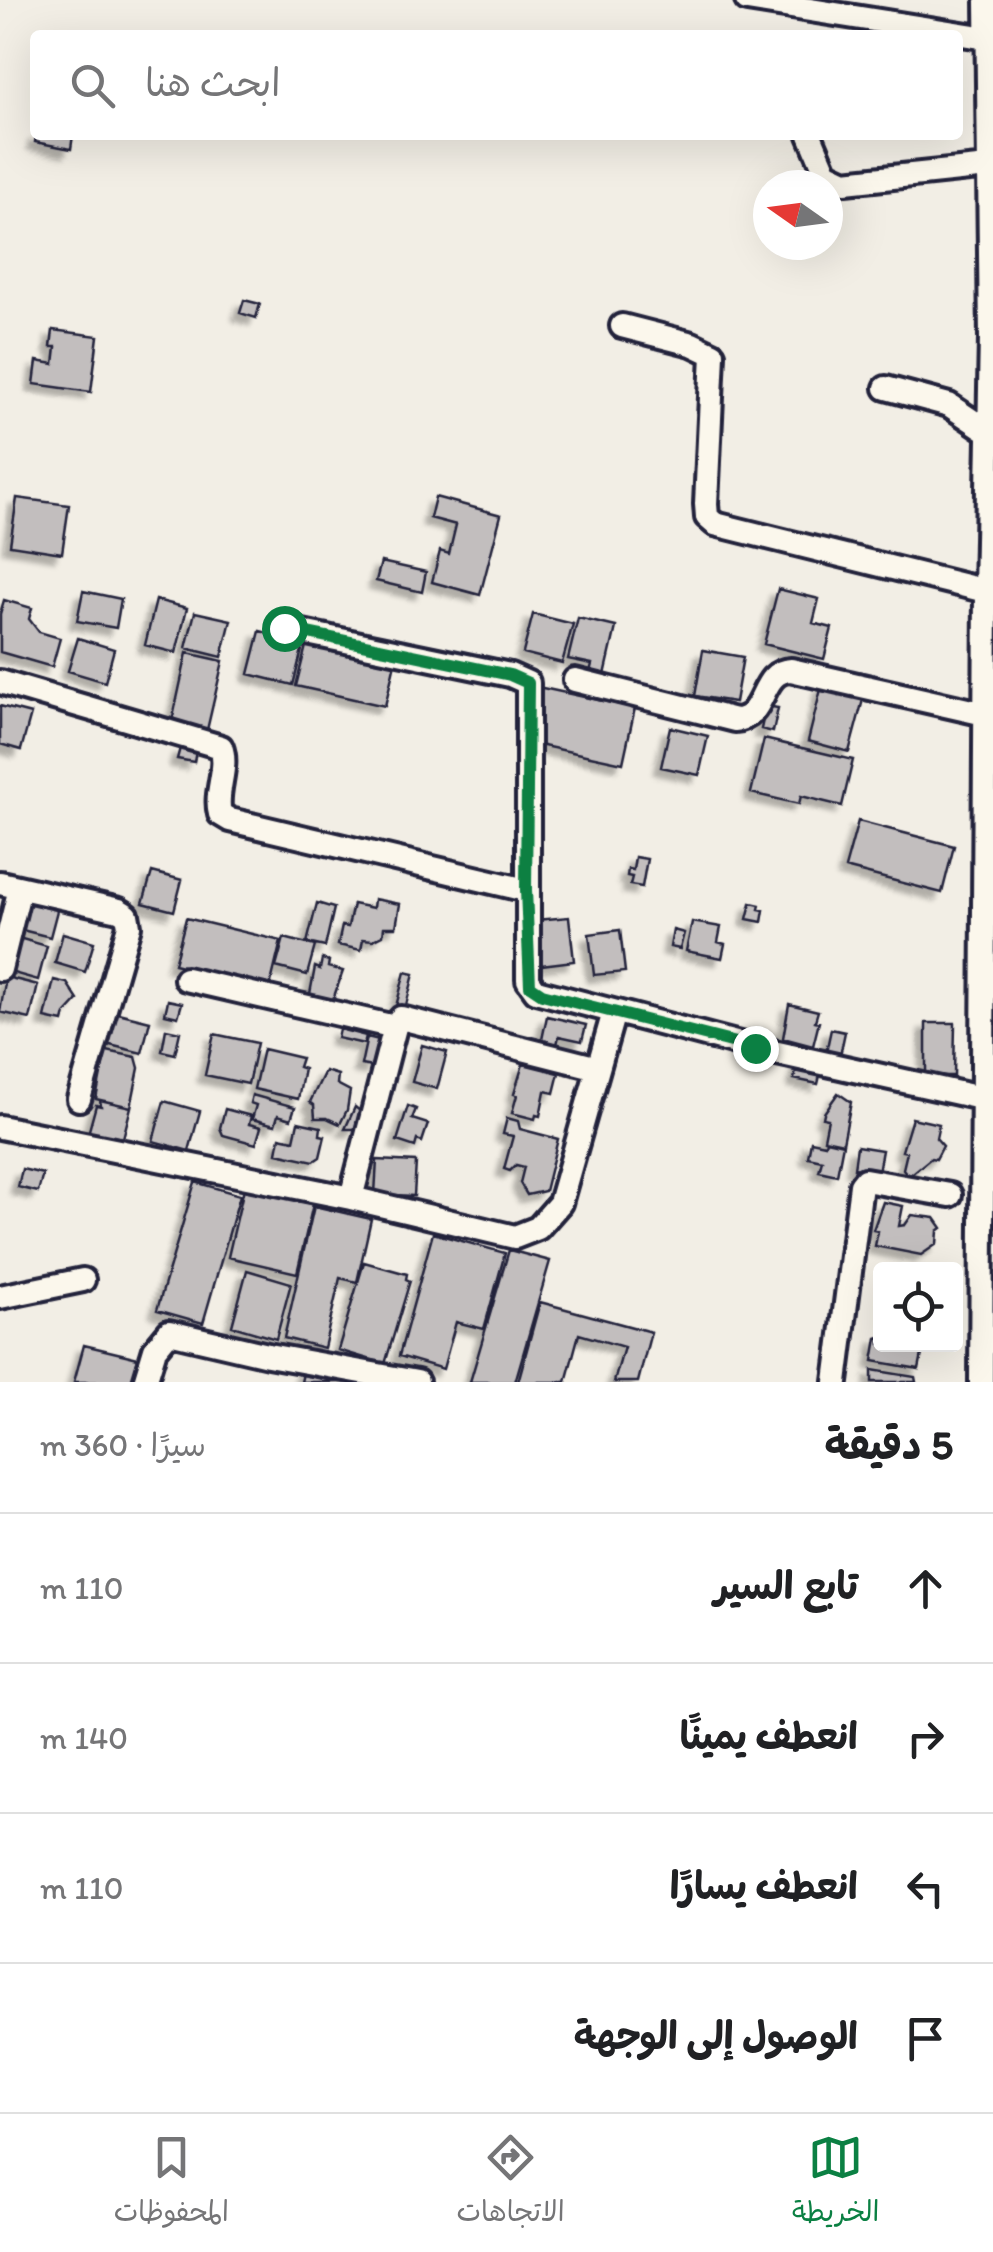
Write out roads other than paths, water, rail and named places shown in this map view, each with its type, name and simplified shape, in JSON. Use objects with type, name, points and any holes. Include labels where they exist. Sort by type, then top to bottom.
[{"type":"street","points":[[747,0],[989,17],[992,338],[986,714],[987,1246],[981,1382]]},
{"type":"street","points":[[812,140],[826,173],[845,182],[988,167]]},
{"type":"street","points":[[622,326],[692,344],[713,354],[706,504],[707,517],[715,524],[988,582]]},
{"type":"street","points":[[886,388],[949,405],[989,432]]},
{"type":"street","points":[[284,628],[510,675],[528,683],[526,890],[530,986],[542,994],[985,1109]]},
{"type":"street","points":[[576,680],[735,720],[746,719],[756,710],[771,677],[780,670],[792,670],[986,714]]},
{"type":"street","points":[[0,682],[220,747],[224,756],[218,804],[220,814],[230,820],[526,890]]},
{"type":"street","points":[[0,969],[10,886],[127,915],[129,926],[79,1099]]},
{"type":"street","points":[[186,979],[395,1027]]},
{"type":"street","points":[[0,1127],[351,1198],[515,1237],[528,1234],[550,1218],[560,1203],[614,1012]]},
{"type":"street","points":[[351,1198],[395,1027],[401,1018],[598,1068]]},
{"type":"street","points":[[836,1382],[861,1185],[865,1180],[950,1195]]},
{"type":"street","points":[[0,1297],[84,1280]]},
{"type":"street","points":[[145,1382],[155,1349],[169,1332],[417,1382]]}]
